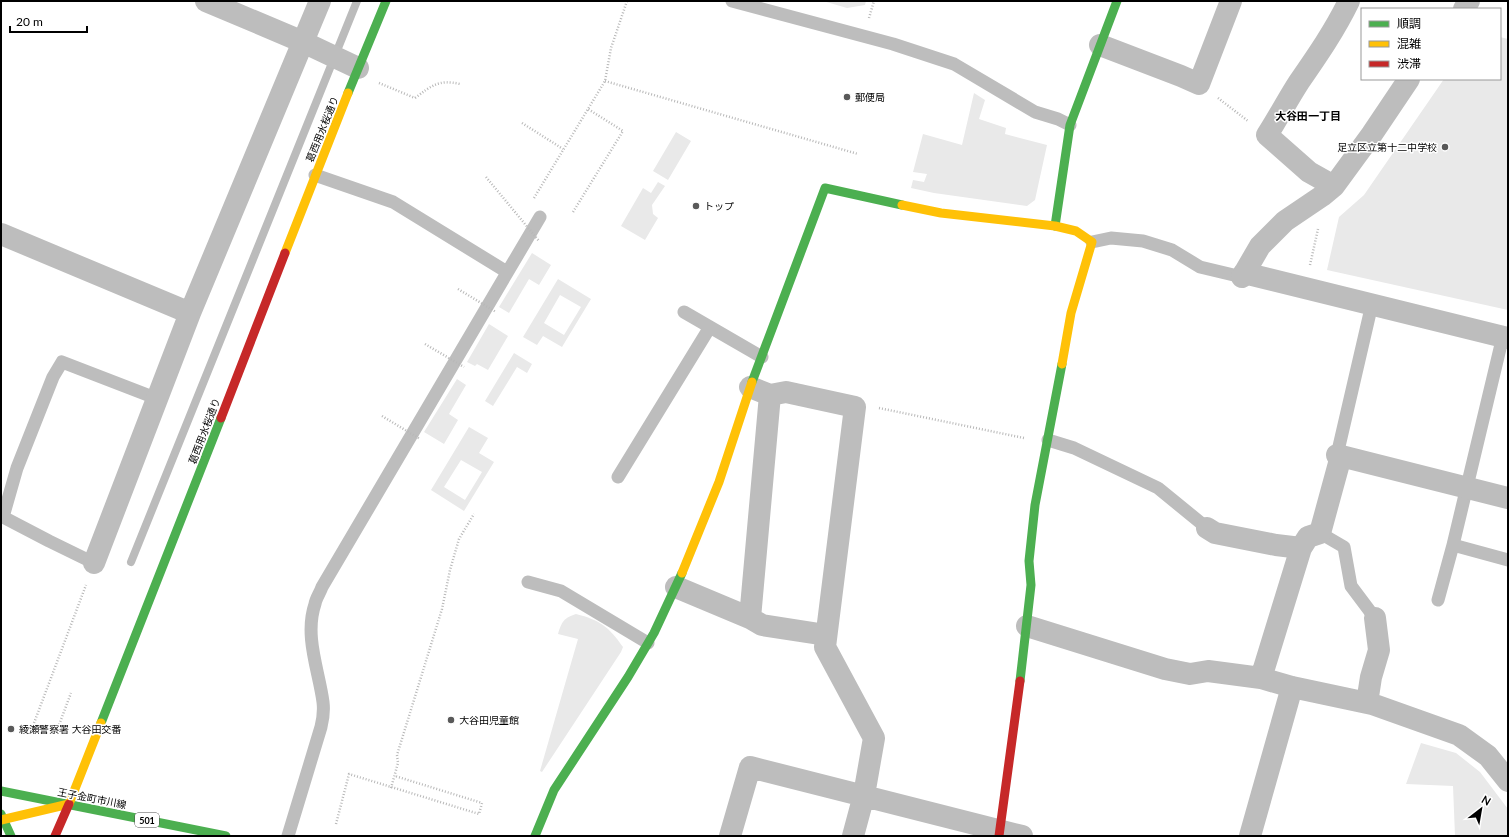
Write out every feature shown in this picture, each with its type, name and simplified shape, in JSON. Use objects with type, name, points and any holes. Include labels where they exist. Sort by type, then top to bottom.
[{"type":"street","points":[[206,1],[307,44],[350,65]]},
{"type":"street","points":[[94,563],[190,313],[307,44],[320,1]]},
{"type":"street","name":"葛西用水桜通り","points":[[55,836],[200,472],[315,175],[350,65],[386,1]]},
{"type":"street","points":[[1055,226],[1070,125],[1117,1]]},
{"type":"street","points":[[1100,45],[1199,84],[1231,1]]},
{"type":"street","points":[[1334,186],[1309,172],[1267,136],[1338,22],[1349,1]]},
{"type":"street","points":[[1408,80],[1372,134],[1334,186],[1285,221],[1260,246],[1243,275],[1372,304],[1506,337]]},
{"type":"street","points":[[536,836],[554,790],[628,677],[648,643],[676,587],[719,482],[750,387],[825,188],[941,213],[1055,226],[1076,231],[1092,242],[1071,313],[1034,512],[1029,561],[1030,585],[1027,626],[999,833]]},
{"type":"street","points":[[1,234],[190,313]]},
{"type":"street","points":[[750,387],[770,395],[786,392],[855,407],[825,647],[874,738],[864,795],[853,836]]},
{"type":"street","points":[[750,618],[770,395]]},
{"type":"street","points":[[1261,678],[1300,548],[1308,537],[1320,533],[1339,455],[1508,498]]},
{"type":"street","points":[[1207,528],[1215,533],[1276,545],[1300,548]]},
{"type":"street","points":[[676,587],[750,618],[762,625],[826,635]]},
{"type":"street","points":[[1367,703],[1371,677],[1380,650],[1375,618]]},
{"type":"street","points":[[1027,626],[1165,669],[1190,674],[1208,671],[1261,678],[1292,687],[1367,703],[1459,735],[1488,756],[1508,781]]},
{"type":"street","points":[[1250,836],[1292,687]]},
{"type":"street","points":[[730,836],[750,767],[864,795],[999,833],[1022,836]]},
{"type":"street","name":"王子金町市川線","points":[[1,791],[69,804],[173,831],[226,836]]},
{"type":"street","points":[[11,836],[2,818],[69,804]]},
{"type":"lane","points":[[732,1],[893,44],[954,64],[1035,112],[1058,119],[1070,125]]},
{"type":"lane","points":[[315,175],[393,202],[507,272]]},
{"type":"lane","points":[[288,836],[322,727],[323,703],[313,649],[311,625],[314,605],[322,587],[540,217]]},
{"type":"lane","points":[[1092,242],[1111,238],[1143,241],[1172,250],[1200,267],[1243,275]]},
{"type":"lane","points":[[1339,455],[1372,304]]},
{"type":"lane","points":[[684,312],[762,357]]},
{"type":"lane","points":[[618,477],[710,326]]},
{"type":"lane","points":[[1438,600],[1506,337]]},
{"type":"lane","points":[[94,563],[3,517],[17,468],[53,377],[62,362],[158,399]]},
{"type":"lane","points":[[1048,442],[1074,448],[1158,488],[1207,528]]},
{"type":"lane","points":[[1320,533],[1344,547],[1351,586],[1375,618]]},
{"type":"lane","points":[[1453,545],[1508,560]]},
{"type":"lane","points":[[528,582],[561,591],[648,643]]},
{"type":"path","points":[[533,200],[605,82],[611,48],[627,1]]},
{"type":"path","points":[[378,83],[415,98],[432,85],[450,82],[460,84]]},
{"type":"path","points":[[605,82],[858,154]]},
{"type":"path","points":[[1199,84],[1267,136]]},
{"type":"path","points":[[574,212],[622,131],[588,109]]},
{"type":"path","points":[[522,123],[564,149]]},
{"type":"path","points":[[486,177],[539,241]]},
{"type":"path","points":[[518,225],[522,219]]},
{"type":"path","points":[[1304,288],[1318,228]]},
{"type":"path","points":[[458,289],[496,312]]},
{"type":"path","points":[[425,344],[464,367]]},
{"type":"path","points":[[855,407],[864,405],[1048,442]]},
{"type":"path","points":[[382,416],[420,439]]},
{"type":"path","points":[[391,788],[398,763],[397,755],[442,609],[450,570],[459,539],[474,514]]},
{"type":"path","points":[[34,723],[94,563]]},
{"type":"path","points":[[56,733],[71,693]]},
{"type":"path","points":[[336,824],[349,774],[479,814],[482,802],[395,776]]},
{"type":"shaded area","points":[[823,1],[866,1],[865,5],[847,8]]},
{"type":"shaded area","name":"足立区立第十二中学校","points":[[1501,37],[1508,39],[1508,310],[1327,270],[1339,217],[1364,195],[1443,80],[1501,80]]},
{"type":"shaded area","points":[[974,93],[985,100],[979,119],[1006,128],[1005,134],[1047,145],[1035,200],[1027,206],[934,193],[911,188],[913,180],[924,182],[927,174],[913,172],[923,134],[962,145]]},
{"type":"shaded area","points":[[676,132],[691,141],[668,180],[653,171]]},
{"type":"shaded area","points":[[658,182],[665,186],[652,205],[653,214],[658,218],[645,240],[621,226],[643,188],[651,193]]},
{"type":"shaded area","points":[[532,253],[551,265],[539,285],[529,279],[509,313],[499,307]]},
{"type":"shaded area","points":[[558,279],[591,299],[562,347],[543,336],[537,345],[523,337]],"holes":[[[560,295],[581,307],[564,335],[544,323]]]},
{"type":"shaded area","points":[[489,324],[508,336],[488,370],[477,364],[475,366],[467,362]]},
{"type":"shaded area","points":[[514,353],[532,364],[527,373],[517,367],[493,406],[485,401]]},
{"type":"shaded area","points":[[457,379],[466,385],[449,414],[458,420],[444,444],[424,432]]},
{"type":"shaded area","points":[[469,427],[488,438],[479,453],[494,462],[464,511],[431,490]],"holes":[[[461,460],[482,472],[465,500],[444,487]]]},
{"type":"shaded area","points":[[576,614],[592,619],[603,625],[613,634],[623,647],[542,772],[540,771],[578,639],[558,634],[564,621]]},
{"type":"shaded area","points":[[1421,743],[1456,753],[1480,772],[1508,809],[1508,836],[1455,836],[1453,786],[1406,784]]},
{"type":"waterway","points":[[131,562],[357,1]]},
{"type":"traffic: fast","points":[[348,93],[386,1]]},
{"type":"traffic: fast","points":[[1055,226],[1070,125],[1117,1]]},
{"type":"traffic: fast","points":[[752,382],[825,188],[902,205]]},
{"type":"traffic: fast","points":[[1020,681],[1031,585],[1029,561],[1035,505],[1062,364]]},
{"type":"traffic: fast","points":[[101,723],[221,418]]},
{"type":"traffic: fast","points":[[535,836],[554,790],[628,677],[654,633],[682,573]]},
{"type":"traffic: fast","points":[[1,791],[226,836]]},
{"type":"traffic: fast","points":[[1,814],[11,836]]},
{"type":"traffic: slow","points":[[285,253],[348,93]]},
{"type":"traffic: slow","points":[[902,205],[941,213],[1055,226],[1076,231],[1092,242],[1071,313],[1062,364]]},
{"type":"traffic: slow","points":[[682,573],[719,482],[752,382]]},
{"type":"traffic: slow","points":[[1,820],[69,804],[101,723]]},
{"type":"traffic: jam","points":[[221,418],[285,253]]},
{"type":"traffic: jam","points":[[999,836],[1020,681]]},
{"type":"traffic: jam","points":[[55,836],[69,804]]},
{"type":"place","name":"郵便局","points":[[847,97]]},
{"type":"place","name":"足立区立第十二中学校","points":[[1445,147]]},
{"type":"place","name":"トップ","points":[[696,206]]},
{"type":"place","name":"大谷田児童館","points":[[451,720]]},
{"type":"place","name":"綾瀬警察署 大谷田交番","points":[[11,729]]},
{"type":"district","name":"大谷田一丁目","points":[[1308,115]]}]
